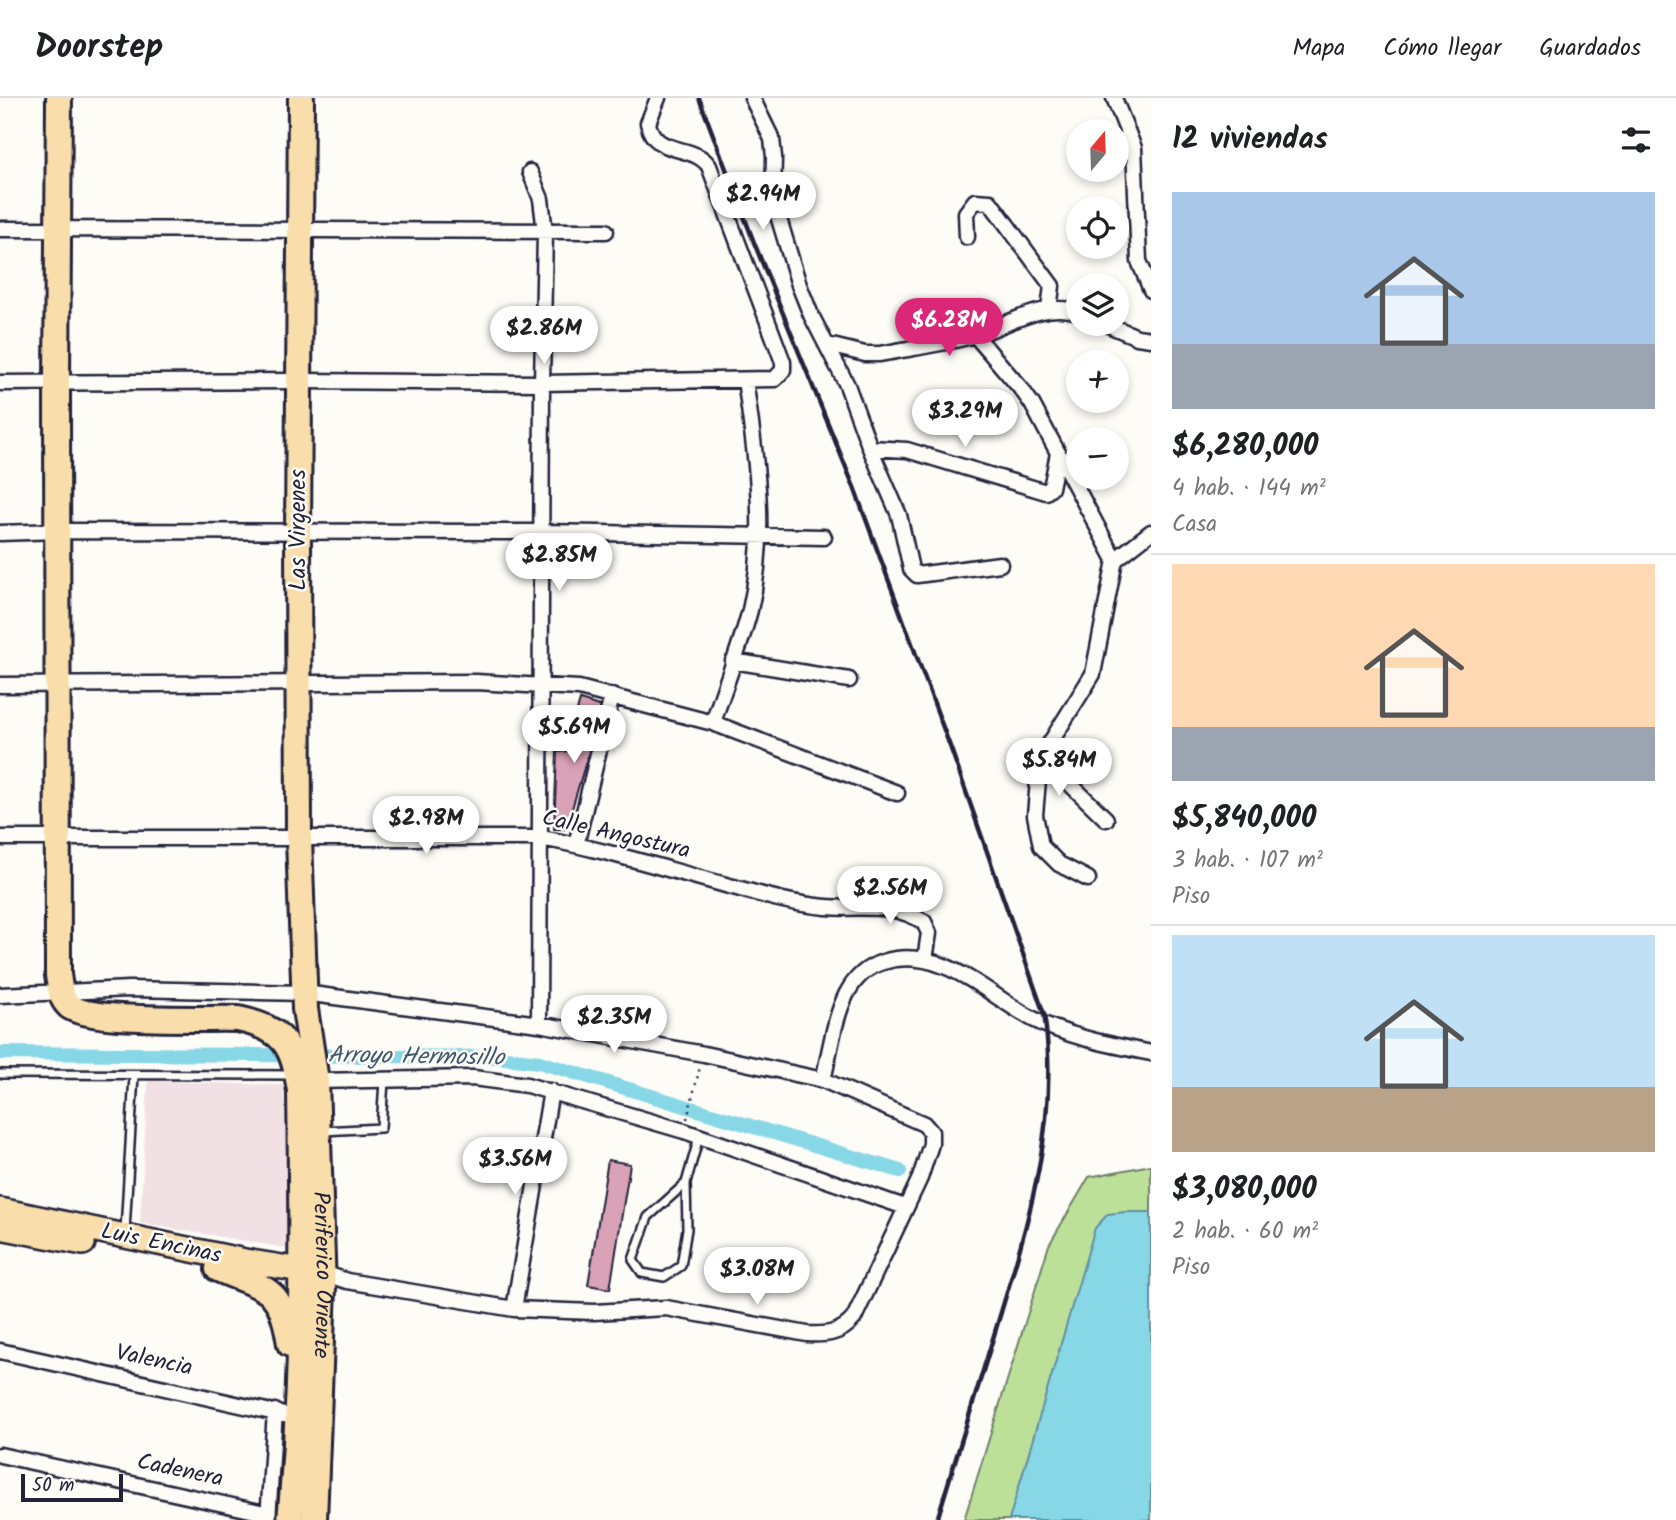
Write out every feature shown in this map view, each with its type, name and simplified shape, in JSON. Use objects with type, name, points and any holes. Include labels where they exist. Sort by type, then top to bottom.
[{"type":"highway","points":[[59,98],[57,838],[58,975],[61,993],[69,1006],[92,1016],[253,1022],[269,1028],[304,1059]]},
{"type":"highway","name":"Las Virgenes","points":[[301,98],[298,533],[299,838],[304,1059]]},
{"type":"highway","name":"Periferico Oriente","points":[[304,1059],[318,1131],[313,1279],[313,1520]]},
{"type":"highway","name":"Periferico Oriente","points":[[276,1518],[290,1410],[313,1279],[304,1059]]},
{"type":"highway","points":[[218,1269],[266,1290],[277,1298],[284,1311],[290,1410]]},
{"type":"main road","name":"Luis Encinas","points":[[0,1210],[279,1268],[313,1279]]},
{"type":"main road","points":[[0,1227],[218,1269],[313,1279]]},
{"type":"street","points":[[0,383],[542,383],[775,379],[783,370],[783,362],[709,166],[701,158],[663,146],[655,139],[649,130],[649,115],[658,98]]},
{"type":"street","points":[[752,98],[772,139],[774,157],[771,187],[778,221],[803,295],[847,385],[899,515],[911,569],[917,575],[1000,564]]},
{"type":"street","points":[[1114,98],[1133,148],[1139,261],[1151,290]]},
{"type":"street","points":[[530,172],[541,199],[545,232],[539,1024]]},
{"type":"street","points":[[967,237],[965,213],[975,201],[990,202],[1052,286],[1049,309]]},
{"type":"street","points":[[0,229],[606,231]]},
{"type":"street","points":[[828,345],[865,354],[880,354],[975,335],[1049,309],[1066,309]]},
{"type":"street","points":[[1129,333],[1151,340]]},
{"type":"street","points":[[975,335],[1022,390],[1115,560],[1093,674],[1047,748],[1039,769],[1035,815],[1041,846],[1059,864],[1088,879]]},
{"type":"street","points":[[713,723],[750,611],[759,535],[758,474],[745,380]]},
{"type":"street","points":[[870,448],[907,450],[1046,492],[1051,488],[1058,453]]},
{"type":"street","points":[[1115,560],[1151,531]]},
{"type":"street","points":[[0,533],[542,532],[824,537]]},
{"type":"street","points":[[733,661],[849,680]]},
{"type":"street","points":[[0,685],[476,682],[579,688],[713,723],[897,793]]},
{"type":"street","points":[[576,845],[612,696]]},
{"type":"street","points":[[1047,748],[1064,778],[1106,819]]},
{"type":"street","name":"Calle Angostura","points":[[0,838],[541,838],[783,901],[834,908],[897,909],[924,922],[929,933],[925,960]]},
{"type":"street","points":[[823,1080],[847,992],[861,973],[874,965],[908,958],[925,960],[966,977],[1045,1025],[1151,1053]]},
{"type":"street","points":[[0,995],[129,989],[304,993],[539,1024],[704,1054],[823,1080],[924,1124],[931,1132],[931,1144],[920,1178],[854,1318],[847,1327],[827,1335],[807,1334],[666,1308],[594,1312],[514,1309],[347,1281],[313,1279]]},
{"type":"street","points":[[304,1059],[384,1080],[473,1078],[527,1085],[699,1137],[905,1207]]},
{"type":"street","points":[[514,1309],[551,1091]]},
{"type":"street","name":"Valencia","points":[[0,1351],[290,1410]]},
{"type":"street","name":"Cadenera","points":[[0,1455],[276,1518]]},
{"type":"lane","points":[[0,1074],[135,1075],[304,1059]]},
{"type":"lane","points":[[125,1236],[135,1075]]},
{"type":"lane","points":[[318,1131],[381,1128],[384,1080]]},
{"type":"lane","points":[[686,1183],[648,1217],[633,1261],[642,1273],[664,1277],[681,1266],[687,1229],[686,1183],[699,1137]]},
{"type":"path","points":[[684,1130],[697,1079]]},
{"type":"shaded area","points":[[148,1081],[284,1085],[291,1249],[140,1223]]},
{"type":"green space","points":[[1151,1165],[1151,1520],[964,1520],[1049,1245],[1089,1177]]},
{"type":"water","points":[[1151,1212],[1151,1520],[1009,1520],[1095,1228],[1108,1214]]},
{"type":"building","points":[[580,700],[602,707],[566,829],[554,829],[557,752],[571,751],[585,714],[577,711]]},
{"type":"building","points":[[608,1160],[630,1164],[610,1289],[588,1285]]},
{"type":"waterway","name":"Arroyo Hermosillo","points":[[0,1053],[497,1057],[539,1062],[900,1171]]},
{"type":"railway","points":[[699,98],[755,245],[854,487],[951,749],[1044,1014],[1048,1094],[1038,1175],[1018,1254],[937,1520]]}]
